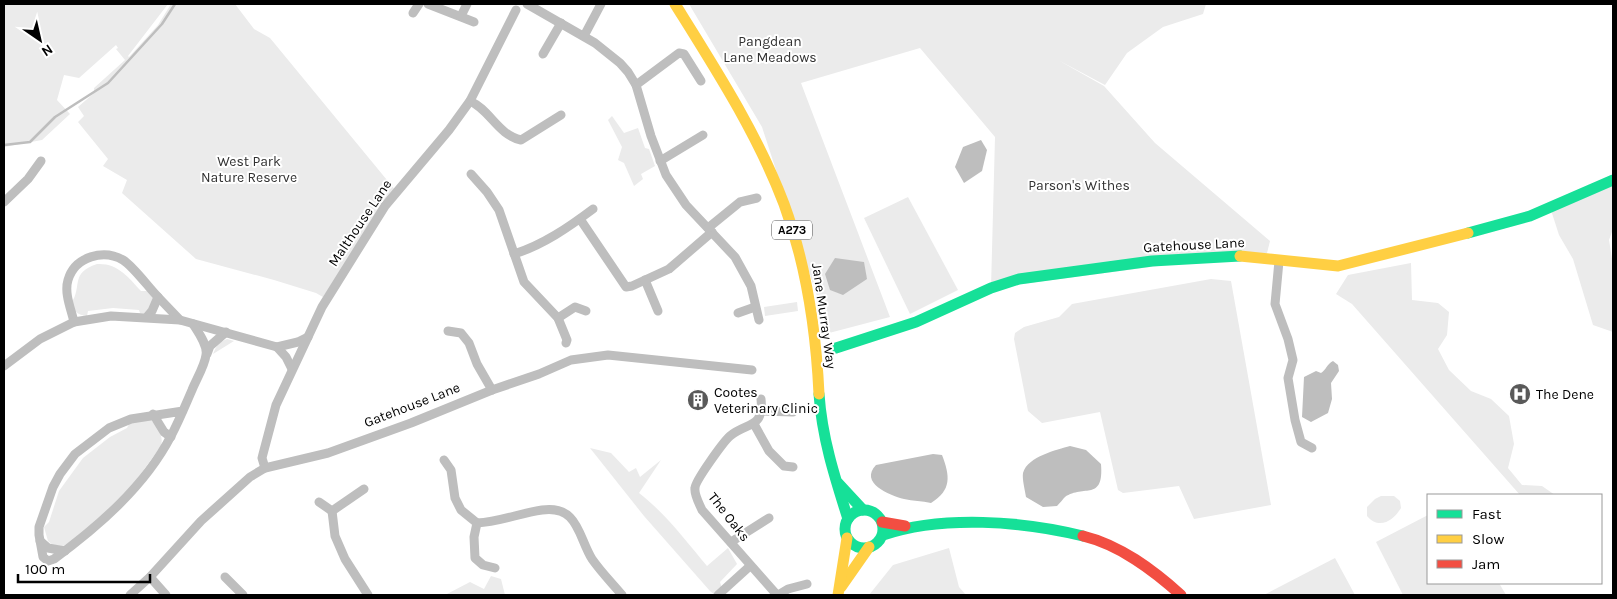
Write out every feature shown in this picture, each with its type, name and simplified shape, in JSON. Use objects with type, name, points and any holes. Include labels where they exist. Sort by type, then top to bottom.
[{"type":"street","points":[[413,13],[419,4]]},
{"type":"street","points":[[428,4],[474,22]]},
{"type":"street","points":[[461,16],[467,4]]},
{"type":"street","points":[[528,4],[584,36],[620,63],[628,72],[636,85],[651,136],[666,175],[678,195],[735,258],[751,286],[759,320]]},
{"type":"street","points":[[584,36],[601,4]]},
{"type":"street","name":"Jane Murray Way","points":[[675,4],[719,72],[762,150],[792,229],[805,276],[823,431],[848,519]]},
{"type":"street","name":"Malthouse Lane","points":[[265,468],[262,458],[276,406],[322,307],[385,206],[449,130],[470,101],[516,10]]},
{"type":"street","points":[[543,54],[561,23]]},
{"type":"street","points":[[636,85],[679,53],[684,54],[701,80]]},
{"type":"street","points":[[470,101],[478,105],[506,134],[521,140],[561,115]]},
{"type":"street","points":[[660,162],[703,136]]},
{"type":"street","points":[[4,202],[28,179],[40,160]]},
{"type":"street","points":[[471,174],[494,202],[503,221],[524,282],[558,318],[568,340],[566,343]]},
{"type":"street","name":"Gatehouse Lane","points":[[836,348],[916,322],[991,288],[1019,279],[1152,261],[1235,256],[1338,266],[1375,258],[1530,216],[1613,180]]},
{"type":"street","points":[[580,219],[626,286],[632,286],[669,269],[740,202],[757,198]]},
{"type":"street","points":[[514,254],[539,244],[593,209]]},
{"type":"street","points":[[74,322],[68,297],[68,280],[73,270],[81,262],[103,254],[114,256],[124,261],[180,320]]},
{"type":"street","points":[[1279,261],[1275,304],[1288,339],[1293,360],[1288,378],[1295,420],[1301,442],[1312,448]]},
{"type":"street","points":[[645,280],[658,311]]},
{"type":"street","points":[[147,317],[158,297]]},
{"type":"street","points":[[558,318],[575,307],[586,311]]},
{"type":"street","points":[[738,313],[755,307]]},
{"type":"street","points":[[4,366],[40,339],[74,322],[111,316],[180,320],[277,347],[298,342],[308,337]]},
{"type":"street","points":[[193,324],[204,342],[207,354]]},
{"type":"street","points":[[448,331],[461,333],[469,343],[477,364],[492,390]]},
{"type":"street","points":[[184,410],[131,419],[109,428],[75,454],[52,487],[39,527],[40,541],[48,548],[64,551],[86,535],[131,492],[151,468],[171,437],[184,410],[210,346],[226,332]]},
{"type":"street","points":[[277,347],[286,357],[292,369]]},
{"type":"street","name":"Gatehouse Lane","points":[[130,595],[150,577],[201,521],[250,477],[265,468],[328,453],[411,423],[571,360],[608,355],[752,370]]},
{"type":"street","points":[[761,399],[762,411],[754,424],[770,451],[784,466],[793,467]]},
{"type":"street","points":[[762,411],[793,412]]},
{"type":"street","points":[[153,414],[164,432],[171,437]]},
{"type":"street","name":"The Oaks","points":[[754,424],[729,437],[699,477],[695,486],[696,497],[702,510],[750,566],[778,595]]},
{"type":"street","points":[[444,460],[451,470],[455,498],[461,510],[477,523],[492,522],[542,510],[553,509],[565,512],[576,523],[592,558],[622,595]]},
{"type":"street","name":"Jane Murray Way","points":[[836,480],[863,510]]},
{"type":"street","points":[[332,511],[364,489]]},
{"type":"street","points":[[318,502],[332,511]]},
{"type":"street","points":[[863,510],[875,513],[882,522],[882,535],[875,545],[869,548],[838,592],[847,538],[845,525],[848,519],[857,511],[863,510]]},
{"type":"street","points":[[332,511],[335,536],[344,559],[368,595]]},
{"type":"street","points":[[731,542],[769,518]]},
{"type":"street","points":[[882,522],[911,527]]},
{"type":"street","points":[[477,523],[474,537],[475,558],[483,565],[495,568]]},
{"type":"street","points":[[882,535],[911,527],[1016,524],[1088,537],[1122,553],[1154,572],[1181,595]]},
{"type":"street","points":[[847,538],[856,547],[869,548]]},
{"type":"street","points":[[718,595],[750,566]]},
{"type":"street","points":[[150,577],[166,595]]},
{"type":"street","points":[[225,577],[242,595]]},
{"type":"street","points":[[778,595],[788,589],[807,584]]},
{"type":"street","points":[[228,595],[236,588]]},
{"type":"green space","name":"West Park Nature Reserve","points":[[4,4],[168,4],[129,57],[158,25],[171,4],[235,4],[254,29],[270,38],[396,191],[323,297],[274,280],[196,259],[122,193],[127,180],[103,166],[108,159],[78,122],[84,116],[78,107],[94,93],[94,88],[125,60],[116,49],[118,48],[116,45],[79,78],[64,75],[57,100],[70,114],[42,140],[4,147]]},
{"type":"green space","points":[[689,4],[1206,4],[1203,14],[1163,27],[1127,53],[1105,85],[1058,60],[1104,86],[1155,143],[1270,241],[1267,253],[991,288],[995,137],[920,48],[801,83],[890,317],[829,333],[762,127]]},
{"type":"green space","points":[[612,116],[624,133],[638,128],[645,148],[649,149],[655,166],[641,174],[643,179],[634,186],[624,163],[618,160],[622,147],[608,120]]},
{"type":"green space","points":[[1613,180],[1613,229],[1609,240],[1613,265],[1613,332],[1593,325],[1573,259],[1559,235],[1550,207]]},
{"type":"green space","points":[[908,197],[958,290],[910,314],[864,218]]},
{"type":"green space","points":[[1411,263],[1412,300],[1438,303],[1449,312],[1447,335],[1438,349],[1449,370],[1471,391],[1491,399],[1509,416],[1514,444],[1508,468],[1522,485],[1542,486],[1554,494],[1519,494],[1352,304],[1336,294],[1348,275]]},
{"type":"green space","points":[[97,264],[117,268],[141,291],[150,291],[154,297],[146,313],[140,313],[139,310],[113,308],[88,311],[87,316],[81,315],[74,309],[71,303],[80,276],[88,268]]},
{"type":"green space","points":[[1211,279],[1231,281],[1271,505],[1194,519],[1179,486],[1123,493],[1118,490],[1100,412],[1042,423],[1028,411],[1014,339],[1015,333],[1024,327],[1059,317],[1072,304]]},
{"type":"green space","points":[[797,302],[798,311],[765,316],[764,307]]},
{"type":"green space","points":[[227,339],[234,341],[213,354],[218,345]]},
{"type":"green space","points":[[150,419],[161,434],[161,446],[126,494],[104,515],[69,543],[61,547],[54,546],[48,541],[44,527],[49,522],[59,491],[83,458],[110,437],[127,428],[130,422]]},
{"type":"green space","points":[[590,448],[611,453],[629,472],[636,468],[640,477],[661,460],[639,493],[666,518],[707,566],[728,548],[737,564],[720,582],[724,595],[715,595],[710,591],[644,516]]},
{"type":"green space","points":[[1381,496],[1394,496],[1400,501],[1401,508],[1390,520],[1381,523],[1367,516],[1367,507]]},
{"type":"green space","points":[[1427,516],[1427,584],[1500,584],[1506,595],[1403,595],[1376,542]]},
{"type":"green space","points":[[949,548],[959,587],[966,595],[869,595],[893,565]]},
{"type":"green space","points":[[1335,558],[1355,595],[1264,595]]},
{"type":"green space","points":[[491,576],[501,579],[505,595],[445,595],[470,582],[484,589]]},
{"type":"shaded area","points":[[981,140],[987,150],[982,171],[964,183],[955,167],[963,147]]},
{"type":"shaded area","points":[[835,258],[864,262],[867,279],[843,295],[830,290],[825,274]]},
{"type":"shaded area","points":[[1333,361],[1338,365],[1339,371],[1331,383],[1332,399],[1328,413],[1311,422],[1302,417],[1304,377],[1316,371],[1321,373]]},
{"type":"shaded area","points":[[1070,446],[1086,450],[1101,464],[1101,476],[1096,488],[1072,493],[1065,497],[1057,506],[1043,507],[1026,497],[1023,473],[1026,467],[1037,458]]},
{"type":"shaded area","points":[[933,454],[942,455],[948,476],[943,493],[931,503],[891,495],[873,483],[872,471],[876,465]]},
{"type":"waterway","points":[[4,145],[30,142],[55,117],[108,83],[162,24],[175,4]]},
{"type":"traffic: fast","points":[[1468,233],[1530,216],[1613,180]]},
{"type":"traffic: fast","points":[[836,348],[916,322],[991,288],[1019,279],[1152,261],[1240,256]]},
{"type":"traffic: fast","points":[[819,394],[826,442],[848,519]]},
{"type":"traffic: fast","points":[[838,483],[863,510]]},
{"type":"traffic: fast","points":[[864,510],[871,511],[877,516],[882,522],[883,529],[882,536],[877,542],[871,547],[864,548],[857,547],[851,542],[846,536],[845,529],[846,522],[851,516],[857,511],[864,510]]},
{"type":"traffic: fast","points":[[883,535],[931,525],[983,522],[1034,527],[1083,536]]},
{"type":"traffic: slow","points":[[675,4],[748,126],[784,204],[792,227],[809,298],[819,394]]},
{"type":"traffic: slow","points":[[1240,256],[1338,266],[1468,233]]},
{"type":"traffic: slow","points":[[838,595],[847,538]]},
{"type":"traffic: slow","points":[[841,587],[869,547]]},
{"type":"traffic: jam","points":[[882,522],[905,526]]},
{"type":"traffic: jam","points":[[1083,536],[1123,552],[1159,576],[1181,595]]},
{"type":"place","name":"The Dene","points":[[1520,394]]},
{"type":"place","name":"Cootes Veterinary Clinic","points":[[698,400]]},
{"type":"park label","name":"Pangdean Lane Meadows","points":[[770,49]]},
{"type":"park label","name":"Parson's Withes","points":[[1079,185]]}]
